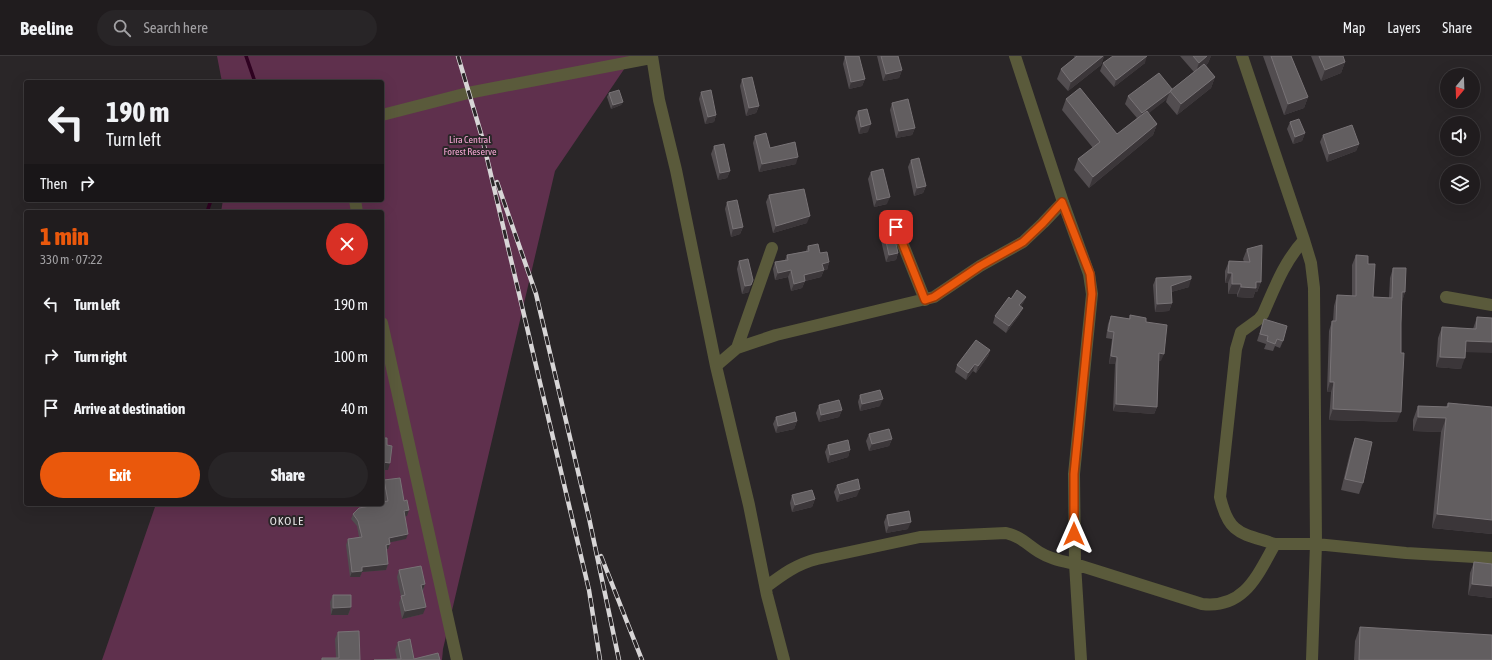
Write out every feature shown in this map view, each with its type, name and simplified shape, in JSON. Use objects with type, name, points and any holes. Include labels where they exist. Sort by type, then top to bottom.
[{"type":"street","points":[[1015,56],[1062,202],[1090,274],[1092,294],[1074,474],[1075,564],[1081,660]]},
{"type":"street","points":[[1242,56],[1304,240],[1311,263],[1314,288],[1316,544],[1312,660]]},
{"type":"street","points":[[384,114],[468,93],[652,57],[716,366],[784,660]]},
{"type":"street","points":[[716,366],[737,348],[776,335],[934,297],[980,266],[1023,242],[1062,202]]},
{"type":"street","points":[[896,227],[925,300]]},
{"type":"street","points":[[1304,240],[1293,252],[1281,273],[1259,320],[1241,332],[1236,349],[1220,497],[1226,519],[1238,531],[1275,544],[1316,544],[1406,553],[1492,558]]},
{"type":"street","points":[[737,348],[772,248]]},
{"type":"street","points":[[1446,297],[1492,305]]},
{"type":"street","points":[[384,332],[457,660]]},
{"type":"street","points":[[766,587],[786,572],[803,563],[920,537],[1006,533],[1018,536],[1038,551],[1054,560],[1075,564],[1202,604],[1215,606],[1231,601],[1247,590],[1275,544]]},
{"type":"green space","name":"Lira Central Forest Reserve","points":[[217,56],[633,56],[555,171],[443,649],[442,660],[102,660],[155,506],[384,506],[384,210],[221,210],[223,202],[384,202],[384,80],[222,80]]},
{"type":"building","points":[[845,56],[859,56],[865,79],[851,82]]},
{"type":"building","points":[[881,56],[898,56],[902,70],[886,74]]},
{"type":"building","points":[[1077,56],[1103,56],[1071,82],[1061,69]]},
{"type":"building","points":[[1113,56],[1147,56],[1116,80],[1103,63]]},
{"type":"building","points":[[1193,56],[1207,56],[1199,63]]},
{"type":"building","points":[[1271,56],[1291,56],[1308,97],[1288,104]]},
{"type":"building","points":[[1319,56],[1343,56],[1345,62],[1325,70]]},
{"type":"building","points":[[1204,64],[1215,77],[1181,104],[1170,91]]},
{"type":"building","points":[[1159,73],[1172,89],[1142,113],[1128,96]]},
{"type":"building","points":[[752,77],[759,106],[749,108],[742,79]]},
{"type":"building","points":[[1080,88],[1117,134],[1147,111],[1157,124],[1093,177],[1078,159],[1100,142],[1066,99]]},
{"type":"building","points":[[619,90],[623,102],[613,105],[609,93]]},
{"type":"building","points":[[711,90],[716,115],[708,117],[701,92]]},
{"type":"building","points":[[908,99],[915,128],[899,131],[892,103]]},
{"type":"building","points":[[867,109],[871,124],[861,127],[858,111]]},
{"type":"building","points":[[1299,119],[1305,133],[1295,137],[1290,122]]},
{"type":"building","points":[[1352,125],[1359,144],[1329,154],[1323,135]]},
{"type":"building","points":[[766,133],[770,148],[795,142],[798,157],[762,164],[755,136]]},
{"type":"building","points":[[724,144],[730,171],[720,173],[714,146]]},
{"type":"building","points":[[919,158],[926,186],[917,188],[911,160]]},
{"type":"building","points":[[883,169],[890,197],[877,200],[871,172]]},
{"type":"building","points":[[804,189],[810,216],[776,226],[769,195]]},
{"type":"building","points":[[737,200],[743,227],[733,229],[727,202]]},
{"type":"building","points":[[892,226],[898,253],[889,255],[883,228]]},
{"type":"building","points":[[818,244],[820,253],[827,252],[829,262],[822,264],[824,270],[804,275],[805,281],[794,284],[791,270],[778,273],[775,262],[788,260],[787,255],[809,251],[808,246]]},
{"type":"building","points":[[1262,245],[1261,282],[1256,282],[1256,288],[1241,287],[1241,284],[1232,284],[1232,273],[1228,273],[1229,261],[1250,262],[1247,249]]},
{"type":"building","points":[[1356,255],[1368,256],[1368,264],[1375,264],[1373,297],[1392,298],[1393,268],[1406,268],[1405,292],[1402,292],[1401,353],[1404,353],[1401,412],[1333,409],[1334,382],[1330,382],[1332,321],[1336,321],[1337,295],[1356,296]]},
{"type":"building","points":[[748,259],[753,280],[751,285],[745,286],[739,261]]},
{"type":"building","points":[[1191,276],[1191,279],[1171,286],[1172,303],[1157,304],[1156,278]]},
{"type":"building","points":[[1017,290],[1026,297],[1019,305],[1023,308],[1009,326],[995,316],[1009,297],[1011,299]]},
{"type":"building","points":[[1130,315],[1146,318],[1146,322],[1167,325],[1164,354],[1159,353],[1157,407],[1116,404],[1117,357],[1111,356],[1114,332],[1108,331],[1111,316],[1130,319]]},
{"type":"building","points":[[1477,317],[1492,318],[1492,342],[1466,341],[1465,358],[1440,357],[1442,327],[1476,329]]},
{"type":"building","points":[[1264,319],[1287,326],[1283,341],[1277,339],[1275,344],[1267,341],[1268,336],[1260,334]]},
{"type":"building","points":[[976,340],[990,350],[978,366],[975,364],[968,373],[957,365]]},
{"type":"building","points":[[880,390],[883,399],[862,404],[860,395]]},
{"type":"building","points":[[839,400],[842,410],[821,415],[819,405]]},
{"type":"building","points":[[1448,403],[1492,407],[1492,520],[1437,514],[1446,418],[1418,417],[1418,406],[1448,407]]},
{"type":"building","points":[[795,412],[797,421],[778,426],[776,417]]},
{"type":"building","points":[[889,429],[892,439],[872,444],[869,434]]},
{"type":"building","points":[[384,438],[387,438],[387,445],[392,446],[390,463],[384,462]]},
{"type":"building","points":[[1355,438],[1372,442],[1363,483],[1345,479]]},
{"type":"building","points":[[848,440],[850,450],[830,455],[828,445]]},
{"type":"building","points":[[400,478],[404,501],[407,500],[409,510],[404,511],[408,534],[389,538],[390,544],[386,545],[388,564],[362,567],[362,571],[352,572],[348,539],[362,537],[358,521],[353,514],[359,508],[384,506],[384,502],[388,501],[384,480]]},
{"type":"building","points":[[858,479],[860,489],[840,494],[837,485]]},
{"type":"building","points":[[812,490],[815,499],[795,505],[792,495]]},
{"type":"building","points":[[909,511],[911,522],[889,526],[887,515]]},
{"type":"building","points":[[1474,562],[1492,564],[1492,586],[1472,584]]},
{"type":"building","points":[[421,566],[425,584],[421,585],[426,607],[405,611],[401,596],[405,595],[399,570]]},
{"type":"building","points":[[333,595],[351,595],[351,607],[333,608]]},
{"type":"building","points":[[1360,627],[1492,635],[1492,660],[1359,660]]},
{"type":"building","points":[[359,631],[360,660],[322,660],[322,658],[339,658],[338,632]]},
{"type":"building","points":[[410,639],[414,659],[438,653],[440,660],[374,660],[401,659],[398,642]]},
{"type":"waterway","points":[[246,56],[254,80]]},
{"type":"waterway","points":[[208,210],[210,202]]},
{"type":"railway","points":[[458,56],[482,137],[589,590],[600,660]]},
{"type":"railway","points":[[497,182],[536,294],[589,518],[619,660]]},
{"type":"railway","points":[[601,556],[642,660]]},
{"type":"district","name":"OKOLE","points":[[287,521]]},
{"type":"route","points":[[896,227],[925,300],[934,297],[954,285],[980,266],[1023,242],[1062,202],[1090,274],[1092,294],[1074,474],[1074,534]]}]
